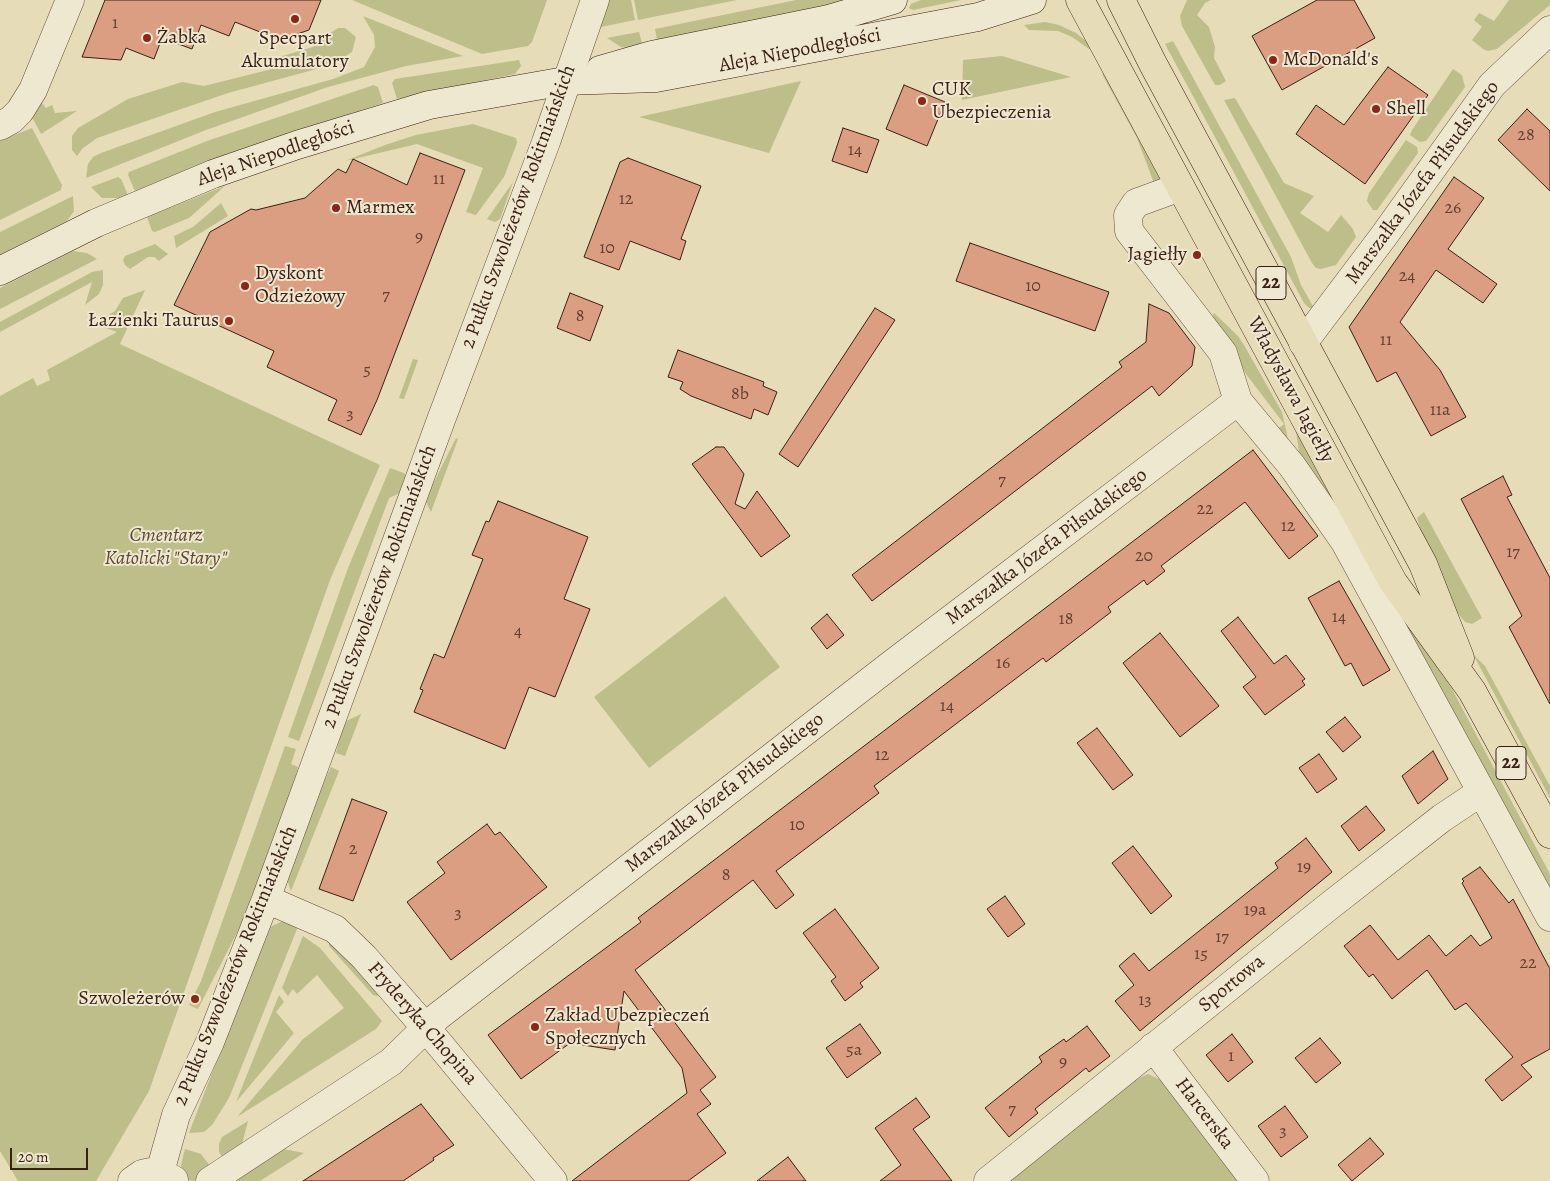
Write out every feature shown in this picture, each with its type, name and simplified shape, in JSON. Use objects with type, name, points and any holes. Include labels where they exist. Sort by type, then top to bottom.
[{"type":"main road","name":"Władysława Jagiełły","points":[[1080,0],[1393,582],[1472,691],[1550,834]]},
{"type":"main road","name":"Władysława Jagiełły","points":[[1120,0],[1423,564],[1472,691]]},
{"type":"street","points":[[0,126],[11,120],[20,111],[34,90],[70,0]]},
{"type":"street","name":"2 Pułku Szwoleżerów Rokitniańskich","points":[[168,1177],[176,1115],[210,1042],[266,899],[441,420],[542,151],[595,0]]},
{"type":"street","name":"Aleja Niepodległości","points":[[0,271],[96,223],[213,174],[288,148],[429,105],[565,81],[652,55],[829,19],[892,0]]},
{"type":"street","name":"Aleja Niepodległości","points":[[565,81],[656,78],[978,17],[1032,0]]},
{"type":"street","name":"Marszałka Józefa Piłsudskiego","points":[[1304,343],[1492,85],[1550,30]]},
{"type":"street","points":[[1180,187],[1136,203],[1128,215],[1129,231],[1223,353],[1238,401],[1292,466],[1344,542],[1414,665],[1550,917]]},
{"type":"street","name":"Marszałka Józefa Piłsudskiego","points":[[210,1181],[391,1062],[426,1028],[888,667],[1238,401]]},
{"type":"street","name":"Sportowa","points":[[988,1181],[1153,1047],[1442,818],[1481,792]]},
{"type":"street","name":"Fryderyka Chopina","points":[[266,899],[335,929],[364,957],[426,1028],[553,1181]]},
{"type":"street","name":"Harcerska","points":[[1153,1047],[1255,1181]]},
{"type":"street","points":[[132,1181],[142,1174],[168,1177]]},
{"type":"green space","points":[[352,0],[547,0],[532,42],[528,46],[482,54]]},
{"type":"green space","points":[[606,0],[631,0],[635,20],[601,27],[601,15]]},
{"type":"green space","points":[[634,0],[737,0],[638,20]]},
{"type":"green space","points":[[796,0],[863,0],[658,45],[655,29]]},
{"type":"green space","points":[[921,0],[961,0],[913,10],[909,8],[911,4]]},
{"type":"green space","points":[[1187,0],[1211,0],[1205,3],[1197,15],[1209,27],[1215,47],[1214,58],[1226,81],[1220,85],[1215,85],[1182,26],[1180,16]]},
{"type":"green space","points":[[1509,0],[1550,0],[1550,5],[1497,49],[1488,51],[1483,49],[1472,40],[1482,27],[1474,20],[1479,13],[1494,21]]},
{"type":"green space","points":[[363,16],[463,56],[406,66],[328,87],[206,130],[86,178],[88,164],[93,157],[101,153],[215,112],[333,79],[364,67],[375,47],[374,35]]},
{"type":"green space","points":[[1045,22],[1059,25],[1076,33],[1095,48],[1089,49],[1072,37],[1058,31],[1029,30],[1024,25]]},
{"type":"green space","points":[[338,28],[345,28],[356,37],[352,52],[344,57],[313,70],[228,93],[97,138],[82,149],[77,156],[72,150],[72,136],[78,128],[128,99],[182,82],[204,86],[272,69],[279,57],[313,47]]},
{"type":"green space","points":[[639,32],[643,47],[632,49],[621,47],[607,38]]},
{"type":"green space","points":[[1173,41],[1291,257],[1301,285],[1314,308],[1309,308],[1304,303],[1165,44]]},
{"type":"green space","points":[[1002,56],[1071,77],[962,100],[963,60]]},
{"type":"green space","points":[[519,60],[521,66],[515,74],[397,99],[392,83],[395,79]]},
{"type":"green space","points":[[1453,69],[1462,75],[1465,87],[1426,141],[1420,142],[1410,135],[1412,130]]},
{"type":"green space","points":[[1108,71],[1149,150],[1160,179],[1155,186],[1137,138],[1102,74]]},
{"type":"green space","points":[[801,81],[769,153],[639,117]]},
{"type":"green space","points":[[374,85],[378,87],[383,103],[208,161],[135,191],[128,175],[129,172],[207,141]]},
{"type":"green space","points":[[1235,98],[1284,183],[1314,196],[1300,213],[1328,232],[1341,215],[1353,229],[1356,237],[1336,265],[1321,269],[1316,268],[1312,263],[1224,100]]},
{"type":"green space","points":[[41,102],[46,108],[52,105],[55,113],[77,111],[41,134],[31,115]]},
{"type":"green space","points":[[473,124],[516,138],[517,143],[504,177],[476,215],[466,212],[483,168],[417,144],[345,161],[416,135]]},
{"type":"green space","points":[[32,128],[62,185],[61,190],[0,220],[0,141]]},
{"type":"green space","points":[[1406,140],[1417,147],[1418,153],[1377,210],[1373,210],[1367,201],[1369,193]]},
{"type":"green space","points":[[118,177],[121,179],[128,195],[118,198],[102,198],[91,187]]},
{"type":"green space","points":[[513,182],[500,219],[495,222],[487,219]]},
{"type":"green space","points":[[225,186],[189,218],[155,232],[152,231],[147,217]]},
{"type":"green space","points":[[73,196],[74,211],[67,221],[0,255],[0,232]]},
{"type":"green space","points":[[221,203],[228,216],[176,248],[174,236],[193,227]]},
{"type":"green space","points":[[155,244],[168,254],[159,261],[154,257],[148,257],[130,269],[125,265],[123,260],[125,256]]},
{"type":"green space","points":[[73,251],[87,253],[97,259],[0,309],[0,288]]},
{"type":"green space","points":[[103,270],[103,285],[99,294],[85,305],[92,282],[0,332],[0,322],[92,272]]},
{"type":"green space","name":"Cmentarz Katolicki \"Stary\"","points":[[145,290],[120,344],[380,465],[330,580],[149,1091],[96,1181],[18,1181],[0,1151],[0,396],[33,378],[37,386],[50,380],[47,370],[117,332],[95,324],[115,311],[123,298]]},
{"type":"green space","points":[[1214,313],[1238,336],[1244,345],[1282,412],[1289,443],[1278,429],[1284,424],[1246,374],[1229,345],[1210,320]]},
{"type":"green space","points":[[413,359],[418,360],[404,399],[399,398]]},
{"type":"green space","points":[[1295,425],[1347,522],[1300,458]]},
{"type":"green space","points":[[456,438],[458,439],[431,512],[425,500]]},
{"type":"green space","points":[[390,468],[404,473],[407,478],[402,492],[389,498],[299,741],[288,737],[348,568]]},
{"type":"green space","points":[[1424,512],[1482,618],[1472,624],[1465,622],[1453,607],[1417,518]]},
{"type":"green space","points":[[1383,587],[1452,689],[1550,874],[1550,895]]},
{"type":"green space","points":[[725,596],[780,667],[649,768],[594,697]]},
{"type":"green space","points":[[1473,654],[1485,666],[1550,786],[1550,798]]},
{"type":"green space","points":[[361,714],[345,756],[336,753],[344,722]]},
{"type":"green space","points":[[285,746],[296,749],[291,764],[298,767],[292,792],[247,913],[198,1009],[189,1005],[201,981]]},
{"type":"green space","points":[[331,767],[339,771],[291,891],[287,880],[315,801]]},
{"type":"green space","points":[[285,920],[299,924],[229,1098],[212,1125],[204,1132],[189,1133],[265,935],[270,927]]},
{"type":"green space","points":[[303,936],[320,948],[382,1021],[376,1029],[237,1117],[303,1039],[344,1008],[317,975],[297,994],[293,989],[288,996],[282,988]]},
{"type":"green space","points":[[332,939],[381,993],[377,996],[373,995],[329,946],[329,942]]},
{"type":"green space","points":[[279,995],[284,1002],[276,1012],[294,1033],[236,1102]]},
{"type":"green space","points":[[1148,1074],[1161,1080],[1239,1181],[1007,1181],[1133,1081]]},
{"type":"green space","points":[[248,1121],[241,1148],[226,1163],[219,1152],[219,1144],[222,1137]]},
{"type":"green space","points":[[278,1148],[304,1153],[260,1181],[239,1181],[235,1175]]},
{"type":"green space","points":[[185,1149],[201,1154],[214,1171],[193,1181],[186,1179],[181,1165]]},
{"type":"building","points":[[105,0],[321,0],[309,30],[280,40],[235,22],[229,36],[201,25],[192,49],[162,38],[154,59],[126,48],[121,60],[82,57]]},
{"type":"building","points":[[1317,0],[1354,0],[1375,38],[1282,90],[1252,36]]},
{"type":"building","points":[[1388,67],[1428,95],[1365,184],[1296,134],[1316,105],[1344,125]]},
{"type":"building","points":[[904,85],[945,102],[927,146],[886,129]]},
{"type":"building","points":[[1527,109],[1550,131],[1550,191],[1498,140]]},
{"type":"building","points":[[843,128],[879,140],[867,173],[832,161]]},
{"type":"building","points":[[420,153],[465,170],[377,400],[361,435],[328,420],[337,400],[267,367],[274,351],[174,305],[210,232],[251,209],[256,210],[305,198],[338,169],[346,173],[353,159],[407,185]]},
{"type":"building","points":[[628,158],[701,186],[681,239],[686,241],[680,260],[630,241],[619,270],[584,257],[620,162]]},
{"type":"building","points":[[1454,177],[1484,198],[1448,249],[1497,284],[1483,303],[1436,270],[1400,322],[1440,370],[1466,417],[1431,436],[1396,372],[1377,382],[1349,327]]},
{"type":"building","points":[[970,243],[1109,292],[1095,331],[956,281]]},
{"type":"building","points":[[570,293],[603,306],[590,341],[557,328]]},
{"type":"building","points":[[1149,304],[1169,313],[1195,347],[1192,366],[1159,396],[1152,386],[872,601],[852,575],[1122,367],[1119,362],[1146,342]]},
{"type":"building","points":[[875,308],[895,320],[798,467],[779,454]]},
{"type":"building","points":[[678,350],[764,382],[763,386],[777,392],[768,415],[754,409],[751,419],[691,396],[680,389],[683,382],[668,377]]},
{"type":"building","points":[[716,447],[724,447],[744,474],[735,504],[745,509],[757,491],[790,536],[761,557],[692,464]]},
{"type":"building","points":[[1253,450],[1318,536],[1289,559],[1245,502],[1161,566],[1165,571],[1147,585],[1144,580],[1108,607],[1111,612],[1046,662],[1043,658],[874,786],[879,793],[776,871],[794,895],[776,909],[753,880],[635,970],[716,1077],[700,1090],[711,1104],[697,1114],[726,1153],[688,1181],[572,1181],[687,1093],[682,1068],[624,991],[615,1050],[570,1043],[521,1079],[488,1035],[641,922],[638,918]]},
{"type":"building","points":[[1503,476],[1512,495],[1507,497],[1550,578],[1550,704],[1509,627],[1522,616],[1461,499]]},
{"type":"building","points":[[498,501],[588,537],[564,599],[590,609],[555,697],[529,687],[505,749],[414,712],[423,690],[420,689],[434,654],[444,658],[483,559],[472,555],[486,521],[489,522]]},
{"type":"building","points":[[1339,581],[1390,670],[1363,686],[1351,663],[1345,666],[1308,598]]},
{"type":"building","points":[[827,614],[844,635],[827,649],[811,628]]},
{"type":"building","points":[[1238,617],[1274,664],[1286,655],[1305,679],[1302,681],[1305,685],[1265,715],[1243,687],[1256,677],[1221,631]]},
{"type":"building","points":[[1160,633],[1219,706],[1180,737],[1123,663]]},
{"type":"building","points":[[1345,717],[1361,737],[1343,752],[1326,732]]},
{"type":"building","points":[[1097,728],[1133,775],[1113,790],[1077,743]]},
{"type":"building","points":[[1433,751],[1448,779],[1418,804],[1402,776]]},
{"type":"building","points":[[1319,754],[1337,779],[1317,793],[1299,768]]},
{"type":"building","points":[[352,799],[387,812],[353,901],[319,889]]},
{"type":"building","points":[[1366,806],[1385,830],[1359,851],[1341,826]]},
{"type":"building","points":[[487,824],[495,835],[500,832],[547,887],[451,960],[407,902],[445,873],[437,862]]},
{"type":"building","points":[[1306,838],[1332,872],[1140,1031],[1115,1001],[1134,985],[1119,966],[1134,953],[1149,971],[1278,868],[1275,863]]},
{"type":"building","points":[[1133,846],[1172,896],[1151,914],[1112,863]]},
{"type":"building","points":[[1480,867],[1509,903],[1513,899],[1550,969],[1550,1049],[1521,1065],[1532,1077],[1502,1101],[1485,1080],[1513,1057],[1466,1003],[1455,1010],[1427,970],[1392,999],[1373,974],[1369,977],[1344,946],[1370,925],[1398,960],[1429,935],[1446,956],[1471,935],[1480,946],[1492,938],[1462,883],[1464,881],[1462,879]]},
{"type":"building","points":[[1005,896],[1025,924],[1008,937],[987,909]]},
{"type":"building","points":[[835,909],[879,968],[860,983],[863,987],[845,1001],[831,981],[836,977],[803,933]]},
{"type":"building","points":[[860,1024],[881,1053],[847,1078],[826,1048]]},
{"type":"building","points":[[1087,1026],[1110,1056],[1089,1072],[1086,1068],[1035,1109],[1038,1113],[1009,1137],[985,1108],[1042,1062],[1039,1057],[1064,1039],[1066,1042]]},
{"type":"building","points":[[1232,1034],[1253,1062],[1228,1082],[1206,1055]]},
{"type":"building","points":[[1320,1038],[1341,1063],[1316,1083],[1295,1058]]},
{"type":"building","points":[[916,1098],[930,1117],[913,1129],[952,1181],[880,1181],[901,1165],[875,1128]]},
{"type":"building","points":[[421,1104],[454,1145],[403,1181],[303,1181]]},
{"type":"building","points":[[1285,1106],[1308,1137],[1281,1157],[1258,1126]]},
{"type":"building","points":[[1370,1138],[1384,1154],[1352,1181],[1338,1165]]},
{"type":"building","points":[[788,1157],[806,1181],[757,1181]]},
{"type":"place","name":"Specpart Akumulatory","points":[[295,19]]},
{"type":"place","name":"Żabka","points":[[147,38]]},
{"type":"place","name":"McDonald's","points":[[1273,60]]},
{"type":"place","name":"CUK Ubezpieczenia","points":[[922,101]]},
{"type":"place","name":"Shell","points":[[1376,109]]},
{"type":"place","name":"Marmex","points":[[336,208]]},
{"type":"place","name":"Jagiełły","points":[[1197,255]]},
{"type":"place","name":"Dyskont Odzieżowy","points":[[245,286]]},
{"type":"place","name":"Łazienki Taurus","points":[[229,321]]},
{"type":"place","name":"Szwoleżerów","points":[[195,999]]},
{"type":"place","name":"Zakład Ubezpieczeń Społecznych","points":[[535,1027]]}]
